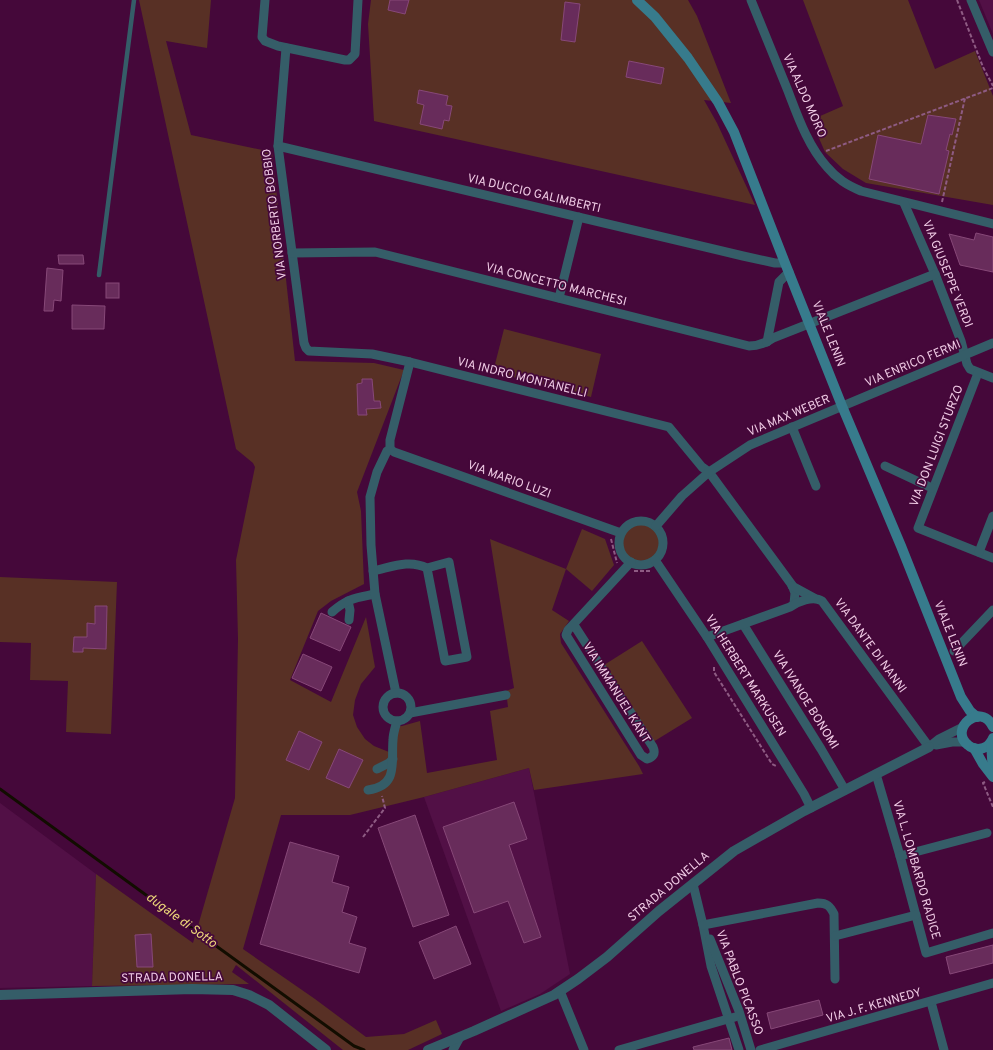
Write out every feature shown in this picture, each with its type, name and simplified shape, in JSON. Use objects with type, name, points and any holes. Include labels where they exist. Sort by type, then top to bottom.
[{"type":"main road","name":"VIALE LENIN","points":[[637,0],[655,17],[688,58],[718,102],[734,132],[842,406],[901,546],[961,697],[976,717]]},
{"type":"main road","name":"VIALE LENIN","points":[[961,697],[964,724],[962,737],[965,742]]},
{"type":"main road","points":[[964,724],[976,717],[991,721]]},
{"type":"main road","points":[[974,748],[983,748],[992,740]]},
{"type":"main road","points":[[992,740],[993,774]]},
{"type":"main road","points":[[965,742],[974,748],[993,778]]},
{"type":"street","points":[[265,0],[262,37],[265,41],[286,48],[345,60],[349,60],[355,54],[358,0]]},
{"type":"street","name":"VIA ALDO MORO","points":[[751,0],[802,127],[826,166],[847,186],[861,192],[993,224]]},
{"type":"street","points":[[971,0],[993,52]]},
{"type":"street","name":"VIA NORBERTO BOBBIO","points":[[286,48],[278,146],[304,343],[309,351]]},
{"type":"street","name":"VIA DUCCIO GALIMBERTI","points":[[278,146],[775,263],[787,268]]},
{"type":"street","name":"VIA GIUSEPPE VERDI","points":[[904,203],[935,274],[961,341],[964,356]]},
{"type":"street","points":[[559,298],[580,217]]},
{"type":"street","name":"VIA CONCETTO MARCHESI","points":[[292,253],[375,252],[749,346],[756,346],[767,342],[773,338],[810,323],[935,274]]},
{"type":"street","points":[[767,342],[779,282],[787,268]]},
{"type":"street","name":"VIA ENRICO FERMI","points":[[842,406],[993,343]]},
{"type":"street","name":"VIA INDRO MONTANELLI","points":[[309,351],[372,354],[410,362],[669,427],[702,467],[709,472],[792,586]]},
{"type":"street","points":[[964,356],[970,369],[993,378]]},
{"type":"street","points":[[396,694],[375,594],[370,497],[377,472],[387,451],[390,449],[389,443],[410,362]]},
{"type":"street","name":"VIA DON LUIGI STURZO","points":[[978,373],[932,488],[918,528],[979,552]]},
{"type":"street","name":"VIA MAX WEBER","points":[[656,526],[682,496],[709,472],[750,445],[842,406]]},
{"type":"street","points":[[792,427],[816,486]]},
{"type":"street","name":"VIA MARIO LUZI","points":[[390,449],[394,452],[621,533]]},
{"type":"street","points":[[885,466],[932,488]]},
{"type":"street","points":[[993,516],[979,552],[993,558]]},
{"type":"street","points":[[643,520],[656,526],[660,531],[663,543],[659,555],[655,560],[644,564],[623,564],[619,540],[625,527],[637,521],[643,520]]},
{"type":"street","name":"VIA HERBERT MARKUSEN","points":[[655,560],[706,637],[804,794],[810,808]]},
{"type":"street","points":[[373,571],[410,562],[420,564],[427,568],[449,562],[468,657],[445,661],[427,568]]},
{"type":"street","name":"VIA IMMANUEL KANT","points":[[574,625],[653,747],[654,753],[650,758],[647,759],[641,755],[566,635],[567,632],[623,564]]},
{"type":"street","points":[[792,586],[814,598]]},
{"type":"street","points":[[792,586],[795,593],[794,604]]},
{"type":"street","points":[[332,612],[342,603],[375,594]]},
{"type":"street","name":"VIA DANTE DI NANNI","points":[[706,637],[790,607],[794,604],[818,598],[822,601],[929,747]]},
{"type":"street","points":[[348,601],[350,610],[349,620]]},
{"type":"street","points":[[954,651],[993,610]]},
{"type":"street","name":"VIA IVANOE BONOMI","points":[[744,624],[845,790]]},
{"type":"street","points":[[400,694],[407,698],[411,705],[410,713],[405,719],[397,722],[392,721],[386,716],[383,708],[384,703],[388,696],[400,694]]},
{"type":"street","points":[[410,713],[506,695]]},
{"type":"street","points":[[368,790],[378,788],[388,780],[393,764],[393,740],[397,722]]},
{"type":"street","points":[[929,747],[964,724]]},
{"type":"street","points":[[929,747],[946,742],[965,742]]},
{"type":"street","name":"STRADA DONELLA","points":[[432,1049],[543,1002],[607,957],[737,848],[810,808],[929,747]]},
{"type":"street","points":[[377,769],[389,764],[393,759]]},
{"type":"street","name":"VIA L. LOMBARDO RADICE","points":[[876,774],[926,953],[993,933]]},
{"type":"street","points":[[900,856],[987,832]]},
{"type":"street","name":"VIA PABLO PICASSO","points":[[693,884],[711,966],[725,1020],[738,1050]]},
{"type":"street","points":[[703,925],[824,903],[828,904],[832,908],[834,914],[835,979]]},
{"type":"street","points":[[835,936],[916,915]]},
{"type":"street","name":"VIA PABLO PICASSO","points":[[703,925],[740,1015],[751,1050]]},
{"type":"street","name":"VIA J. F. KENNEDY","points":[[760,1050],[993,983]]},
{"type":"street","name":"STRADA DONELLA","points":[[0,995],[199,988],[230,990],[247,994],[269,1006],[326,1050]]},
{"type":"street","points":[[560,991],[584,1050]]},
{"type":"street","points":[[931,1002],[944,1050]]},
{"type":"street","points":[[619,1050],[740,1015]]},
{"type":"street","points":[[725,1020],[734,1023],[744,1050]]},
{"type":"street","points":[[453,1050],[460,1037]]},
{"type":"lane","points":[[98,275],[134,0]]},
{"type":"path","points":[[825,152],[993,87],[983,67],[957,0]]},
{"type":"path","points":[[940,211],[965,98]]},
{"type":"path","points":[[606,535],[611,538],[614,554],[630,571],[654,572]]},
{"type":"path","points":[[712,662],[714,672],[772,764],[780,769]]},
{"type":"path","points":[[993,778],[983,783],[993,807]]},
{"type":"path","points":[[363,837],[384,808],[381,791],[378,788]]},
{"type":"shaded area","points":[[139,0],[211,0],[207,48],[166,41],[191,135],[272,152],[295,361],[374,363],[404,370],[357,492],[361,511],[364,584],[331,601],[318,611],[290,680],[331,702],[366,617],[375,667],[361,684],[355,700],[353,715],[357,727],[365,739],[374,746],[389,752],[391,727],[402,726],[420,721],[427,773],[497,760],[490,711],[508,707],[506,691],[514,688],[490,539],[566,569],[552,610],[569,621],[560,634],[561,643],[643,774],[534,790],[529,768],[424,797],[350,815],[281,815],[243,949],[315,999],[366,1037],[404,1034],[436,1020],[442,1034],[408,1050],[343,1050],[236,965],[232,972],[249,984],[92,986],[96,874],[193,943],[235,798],[238,639],[236,560],[255,467],[253,463],[236,449]]},
{"type":"shaded area","points":[[371,0],[688,0],[697,16],[731,103],[704,100],[717,123],[755,205],[374,121],[368,24]]},
{"type":"shaded area","points":[[803,0],[908,0],[935,69],[975,51],[993,96],[993,205],[866,183],[843,169],[825,152],[811,120],[843,106]]},
{"type":"shaded area","points":[[979,0],[993,0],[993,34]]},
{"type":"shaded area","points":[[504,329],[601,354],[591,397],[493,372]]},
{"type":"shaded area","points":[[641,523],[654,529],[660,542],[654,555],[641,561],[628,555],[622,542],[628,529]]},
{"type":"shaded area","points":[[582,529],[605,539],[614,565],[592,591],[566,569]]},
{"type":"shaded area","points":[[0,577],[117,582],[111,734],[66,732],[68,681],[30,680],[31,643],[0,642]]},
{"type":"shaded area","points":[[642,641],[692,718],[653,742],[604,665]]},
{"type":"shaded area","points":[[529,768],[570,974],[540,994],[501,1011],[424,797]]},
{"type":"shaded area","points":[[0,803],[96,874],[92,986],[0,988]]},
{"type":"building","points":[[390,0],[409,0],[405,14],[388,10]]},
{"type":"building","points":[[565,2],[580,4],[575,42],[561,40]]},
{"type":"building","points":[[629,61],[664,68],[661,84],[626,77]]},
{"type":"building","points":[[419,90],[448,96],[446,105],[452,106],[449,121],[444,120],[442,129],[420,124],[424,105],[417,103]]},
{"type":"building","points":[[928,115],[956,119],[946,150],[949,151],[939,194],[869,179],[878,135],[921,144]]},
{"type":"building","points":[[976,233],[993,237],[993,272],[960,265],[949,234],[974,240]]},
{"type":"building","points":[[58,255],[83,255],[84,264],[59,264]]},
{"type":"building","points":[[47,268],[63,270],[61,301],[54,300],[53,311],[44,311]]},
{"type":"building","points":[[106,283],[119,283],[119,298],[106,298]]},
{"type":"building","points":[[72,305],[105,306],[104,329],[72,329]]},
{"type":"building","points":[[362,379],[372,379],[374,401],[380,401],[381,408],[366,409],[367,415],[358,415],[357,384],[362,383]]},
{"type":"building","points":[[95,606],[107,606],[106,649],[83,648],[83,652],[73,652],[74,637],[87,637],[87,623],[95,624]]},
{"type":"building","points":[[321,613],[351,627],[340,651],[310,638]]},
{"type":"building","points":[[303,654],[332,667],[321,691],[292,678]]},
{"type":"building","points":[[299,731],[322,742],[309,770],[286,760]]},
{"type":"building","points":[[339,749],[363,760],[349,788],[326,778]]},
{"type":"building","points":[[514,802],[527,839],[509,845],[541,937],[524,943],[508,901],[474,913],[443,827]]},
{"type":"building","points":[[415,815],[449,915],[413,927],[378,828]]},
{"type":"building","points":[[290,842],[339,856],[332,882],[349,887],[342,912],[357,917],[349,943],[366,948],[359,973],[260,944]]},
{"type":"building","points":[[456,926],[471,964],[434,979],[419,942]]},
{"type":"building","points":[[151,934],[153,967],[137,967],[135,935]]},
{"type":"building","points":[[993,945],[993,963],[950,974],[946,957]]},
{"type":"building","points":[[819,1000],[823,1015],[771,1029],[767,1013]]},
{"type":"building","points":[[729,1038],[732,1050],[694,1050],[693,1047]]},
{"type":"waterway","name":"dugale di Sotto","points":[[0,789],[354,1046],[364,1050]]}]
